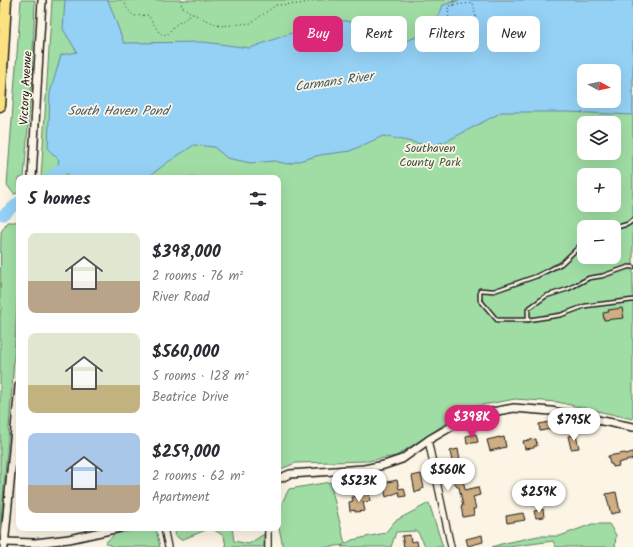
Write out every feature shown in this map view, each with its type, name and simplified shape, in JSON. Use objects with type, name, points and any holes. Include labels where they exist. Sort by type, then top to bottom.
[{"type":"highway","points":[[0,106],[6,0]]},
{"type":"street","name":"Victory Avenue","points":[[32,175],[42,0]]},
{"type":"street","points":[[281,478],[290,474],[364,469],[384,465],[402,459],[428,440],[470,416],[514,408],[551,411],[633,427]]},
{"type":"street","points":[[16,423],[4,544],[62,540],[105,531]]},
{"type":"street","points":[[428,440],[451,547]]},
{"type":"street","points":[[165,531],[168,547]]},
{"type":"street","points":[[268,531],[268,547]]},
{"type":"lane","points":[[621,226],[628,224],[633,220]]},
{"type":"lane","points":[[577,249],[561,264],[537,276],[494,291],[480,290],[480,300],[497,320],[528,320],[561,315],[585,306],[633,300]]},
{"type":"lane","points":[[528,320],[528,309],[546,296],[568,289],[588,278],[602,276],[628,267],[633,267]]},
{"type":"path","points":[[125,0],[126,7],[134,16],[148,15],[160,34],[166,34],[174,26],[193,14]]},
{"type":"path","points":[[182,0],[181,6],[193,14],[220,26],[251,23],[276,5],[299,4],[317,0]]},
{"type":"path","points":[[453,0],[454,5]]},
{"type":"path","points":[[449,16],[448,6],[474,3],[476,16]]},
{"type":"green space","points":[[21,0],[35,0],[32,77],[24,175],[16,175],[16,194],[14,194],[7,185]]},
{"type":"green space","name":"Southaven County Park","points":[[52,0],[633,0],[633,419],[557,402],[515,399],[467,408],[396,456],[368,461],[296,463],[281,469],[281,175],[41,175]]},
{"type":"green space","points":[[7,222],[15,222],[16,318],[10,415],[0,532],[1,232]]},
{"type":"green space","points":[[330,482],[345,544],[352,540],[385,533],[395,521],[429,503],[443,547],[426,547],[417,531],[396,532],[391,547],[341,547],[344,545],[330,547],[283,547],[280,531],[281,531],[281,504],[289,489]]},
{"type":"green space","points":[[592,524],[609,524],[616,535],[615,547],[556,547],[553,541],[508,547],[492,547],[538,536],[560,536]]},
{"type":"green space","points":[[131,531],[156,531],[160,547],[114,547],[105,543],[115,534]]},
{"type":"green space","points":[[176,531],[204,531],[181,540],[175,535]]},
{"type":"green space","points":[[216,531],[232,531],[234,541],[249,544],[264,534],[264,547],[226,547],[224,536]]},
{"type":"water","name":"South Haven Pond","points":[[65,0],[108,0],[124,43],[204,42],[250,48],[293,32],[293,52],[343,52],[343,21],[351,22],[351,52],[407,52],[407,41],[415,37],[415,52],[479,52],[479,16],[439,16],[443,5],[460,0],[633,0],[633,115],[568,112],[502,112],[449,140],[431,146],[383,136],[350,151],[320,155],[288,164],[274,161],[251,163],[227,158],[214,147],[194,145],[151,175],[68,175],[66,173],[62,173],[56,167],[59,160],[48,149],[50,93],[61,55],[77,52],[63,29]]},
{"type":"building","points":[[622,308],[624,318],[604,320],[603,313],[609,312],[608,310]]},
{"type":"building","points":[[550,422],[551,429],[540,431],[539,424]]},
{"type":"building","points":[[476,434],[478,442],[467,444],[466,436]]},
{"type":"building","points":[[576,435],[579,448],[571,449],[568,436]]},
{"type":"building","points":[[504,437],[506,447],[490,451],[487,440]]},
{"type":"building","points":[[536,439],[537,446],[534,446],[534,448],[525,449],[523,441]]},
{"type":"building","points":[[458,449],[465,490],[478,487],[480,495],[473,497],[476,509],[473,509],[474,515],[463,517],[461,506],[463,506],[459,487],[455,484],[450,451]]},
{"type":"building","points":[[633,452],[633,459],[618,463],[619,466],[613,467],[612,464],[610,464],[608,456]]},
{"type":"building","points":[[421,474],[424,488],[421,489],[421,491],[415,492],[412,476]]},
{"type":"building","points":[[397,480],[399,489],[404,488],[406,496],[400,497],[399,492],[386,497],[383,483]]},
{"type":"building","points":[[616,492],[620,512],[611,514],[606,494]]},
{"type":"building","points":[[369,493],[370,501],[363,502],[365,511],[350,511],[349,502],[353,501],[352,497],[362,496],[362,494]]},
{"type":"building","points":[[543,509],[544,517],[536,518],[534,511]]},
{"type":"building","points":[[523,513],[525,520],[507,523],[506,516]]},
{"type":"building","points":[[410,535],[411,542],[417,541],[418,547],[404,547],[402,536]]},
{"type":"building","points":[[482,535],[483,542],[468,546],[466,539]]},
{"type":"waterway","name":"Carmans River","points":[[53,175],[59,170],[72,165]]},
{"type":"waterway","name":"Carmans River","points":[[3,215],[16,204]]}]
